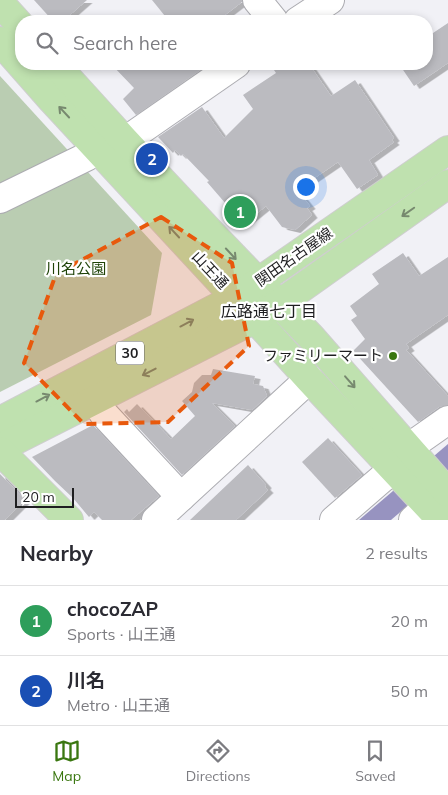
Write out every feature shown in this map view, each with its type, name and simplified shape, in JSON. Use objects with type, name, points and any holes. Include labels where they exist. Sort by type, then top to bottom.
[{"type":"main road","points":[[0,3],[15,19]]},
{"type":"main road","name":"山王通","points":[[0,41],[15,58]]},
{"type":"main road","name":"山王通","points":[[26,70],[236,298],[308,379],[403,460]]},
{"type":"main road","name":"山王通","points":[[60,70],[257,282],[311,337],[403,460],[437,501]]},
{"type":"main road","name":"関田名古屋線","points":[[0,421],[236,298],[448,150]]},
{"type":"main road","name":"関田名古屋線","points":[[0,450],[255,319],[448,184]]},
{"type":"main road","points":[[0,450],[69,520]]},
{"type":"street","points":[[257,0],[269,15]]},
{"type":"street","points":[[307,15],[330,0]]},
{"type":"street","points":[[125,141],[227,70]]},
{"type":"street","points":[[0,200],[86,157],[98,149]]},
{"type":"street","points":[[156,520],[308,379]]},
{"type":"street","points":[[96,400],[103,413],[181,497]]},
{"type":"street","points":[[334,520],[448,420]]},
{"type":"highlighted area","points":[[161,217],[232,263],[249,346],[168,422],[84,424],[24,363],[56,274]]},
{"type":"green space","name":"川名公園","points":[[0,76],[162,253],[151,315],[0,392]]},
{"type":"shaded area","points":[[448,444],[448,471],[391,520],[359,520]]},
{"type":"building","points":[[34,0],[87,0],[70,15],[48,15]]},
{"type":"building","points":[[152,0],[242,0],[242,2],[225,15],[164,15]]},
{"type":"building","points":[[448,23],[448,63],[414,86],[403,70],[433,70],[433,33]]},
{"type":"building","points":[[117,70],[200,70],[136,115],[123,99],[134,88]]},
{"type":"building","points":[[274,70],[313,70],[331,96],[355,80],[394,138],[392,140],[394,142],[369,160],[378,175],[357,189],[338,162],[297,190],[310,206],[307,208],[312,215],[295,230],[282,227],[266,206],[244,224],[238,222],[226,204],[207,182],[209,181],[183,154],[181,156],[175,150],[173,153],[158,137],[202,107],[224,138],[253,109],[243,95],[276,73]]},
{"type":"building","points":[[403,253],[419,276],[448,257],[448,315],[406,344],[409,348],[406,350],[448,396],[448,405],[439,407],[418,422],[353,351],[365,339],[351,320],[357,316],[350,306],[379,284],[372,274]]},
{"type":"building","points":[[213,369],[255,376],[253,384],[263,386],[267,396],[252,410],[212,403],[235,426],[182,475],[124,412],[127,409],[129,412],[137,404],[171,439],[195,416],[182,401],[192,392],[194,383],[202,375],[211,375]]},
{"type":"building","points":[[93,425],[159,496],[131,520],[102,520],[94,512],[89,517],[32,457]]},
{"type":"building","points":[[328,438],[362,475],[335,498],[302,462]]},
{"type":"building","points":[[248,465],[266,485],[265,487],[268,490],[236,520],[190,520]]},
{"type":"building","points":[[0,474],[25,500],[5,520],[0,520]]},
{"type":"place","name":"川名","points":[[152,159]]},
{"type":"place","name":"chocoZAP","points":[[240,212]]},
{"type":"place","name":"ファミリーマート","points":[[393,356]]},
{"type":"district","name":"広路通七丁目","points":[[269,311]]}]
